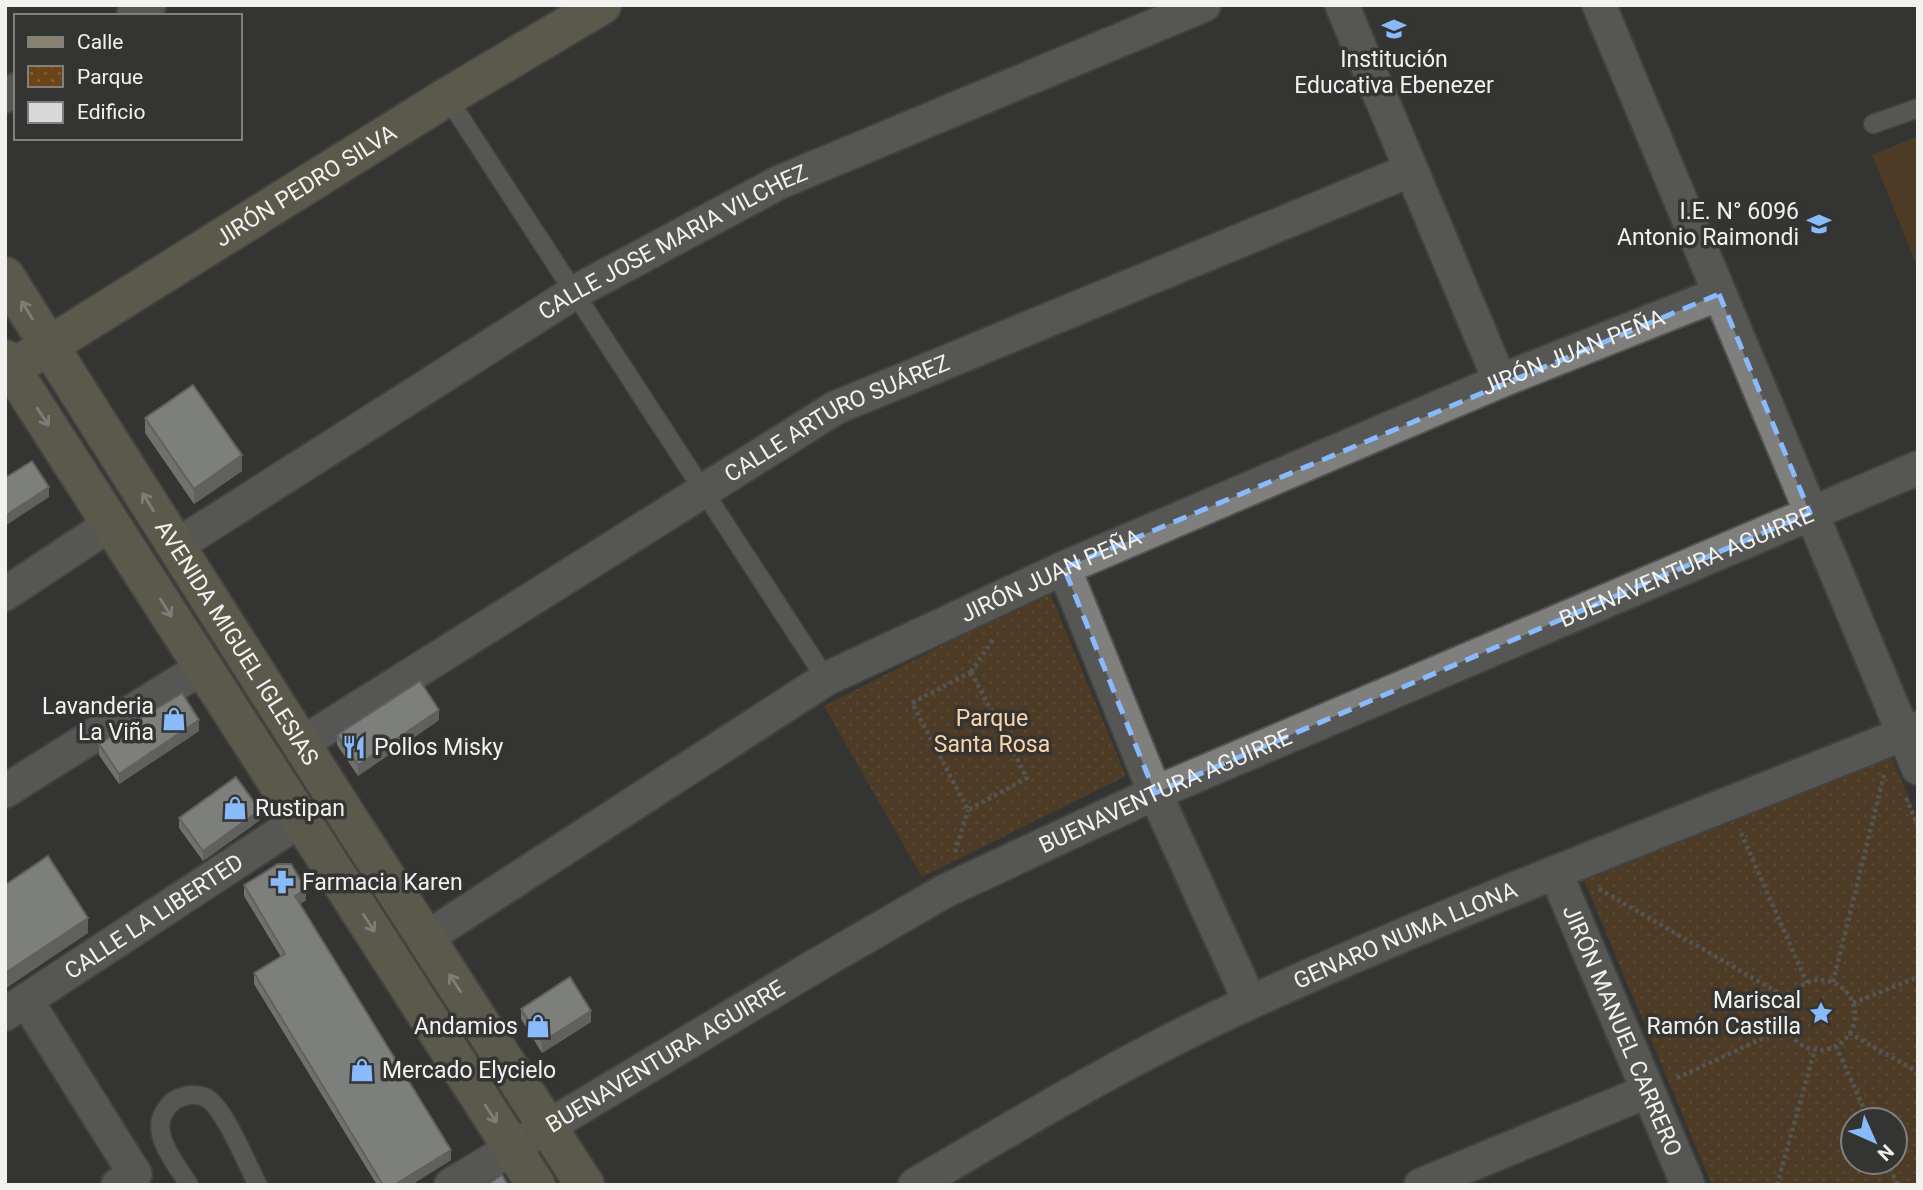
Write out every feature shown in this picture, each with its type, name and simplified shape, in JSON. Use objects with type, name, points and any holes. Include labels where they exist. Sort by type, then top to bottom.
[{"type":"main road","name":"JIRÓN PEDRO SILVA","points":[[8,368],[447,97],[602,5]]},
{"type":"main road","name":"AVENIDA MIGUEL IGLESIAS","points":[[5,276],[301,744],[585,1185]]},
{"type":"main road","name":"AVENIDA MIGUEL IGLESIAS","points":[[8,368],[112,523],[536,1185]]},
{"type":"street","name":"CALLE JOSE MARIA VILCHEZ","points":[[176,546],[575,292],[780,182],[1204,5]]},
{"type":"street","points":[[1342,5],[1500,381]]},
{"type":"street","points":[[1599,5],[1810,513],[1910,731],[1918,768]]},
{"type":"street","name":"CALLE ARTURO SUÁREZ","points":[[301,744],[835,408],[1411,170]]},
{"type":"street","name":"JIRÓN JUAN PEÑA","points":[[426,938],[826,679],[1064,568],[1500,381],[1719,294]]},
{"type":"street","name":"BUENAVENTURA AGUIRRE","points":[[451,1185],[937,895],[1154,793],[1918,468]]},
{"type":"street","points":[[5,594],[112,523]]},
{"type":"street","points":[[1064,568],[1154,793],[1250,1002]]},
{"type":"street","points":[[5,792],[203,667]]},
{"type":"street","name":"GENARO NUMA LLONA","points":[[915,1185],[1076,1091],[1250,1002],[1556,874],[1910,731]]},
{"type":"street","name":"CALLE LA LIBERTED","points":[[16,1007],[302,819]]},
{"type":"street","name":"JIRÓN MANUEL CARRERO","points":[[1556,874],[1688,1185]]},
{"type":"street","points":[[16,1007],[126,1179]]},
{"type":"street","points":[[1421,1185],[1648,1090]]},
{"type":"lane","points":[[447,97],[826,679]]},
{"type":"lane","points":[[1873,124],[1918,108]]},
{"type":"lane","points":[[188,1185],[163,1143],[158,1127],[163,1112],[174,1099],[191,1095],[206,1097],[218,1109],[258,1185]]},
{"type":"path","points":[[968,810],[912,703],[971,672],[1001,627]]},
{"type":"path","points":[[965,852],[953,858],[968,810],[1027,778],[971,672]]},
{"type":"path","points":[[1833,982],[1888,756],[1910,731]]},
{"type":"path","points":[[1728,804],[1807,983]]},
{"type":"path","points":[[1594,896],[1589,883],[1789,999]]},
{"type":"path","points":[[1853,1003],[1918,977]]},
{"type":"path","points":[[1815,980],[1833,982],[1847,992],[1853,1003],[1855,1015],[1849,1033],[1836,1046],[1815,1049],[1802,1045],[1787,1027],[1785,1015],[1789,999],[1793,992],[1807,983],[1815,980]]},
{"type":"path","points":[[1648,1090],[1787,1027]]},
{"type":"path","points":[[1849,1033],[1918,1072]]},
{"type":"path","points":[[1836,1046],[1863,1106]]},
{"type":"path","points":[[1777,1185],[1815,1049]]},
{"type":"highlighted area","points":[[1719,294],[1810,513],[1155,793],[1064,568]]},
{"type":"green space","points":[[1918,136],[1918,268],[1872,155]]},
{"type":"green space","name":"Parque Santa Rosa","points":[[1049,591],[1126,776],[922,877],[824,706]]},
{"type":"green space","points":[[1889,751],[1918,820],[1918,1185],[1712,1185],[1584,880]]},
{"type":"building","points":[[193,385],[242,455],[194,489],[145,418]]},
{"type":"building","points":[[32,461],[49,487],[5,516],[5,478]]},
{"type":"building","points":[[420,681],[439,710],[358,765],[337,735]]},
{"type":"building","points":[[182,693],[199,720],[119,774],[99,744]]},
{"type":"building","points":[[236,777],[260,810],[203,851],[179,818]]},
{"type":"building","points":[[48,856],[88,918],[5,973],[5,885]]},
{"type":"building","points":[[278,864],[291,864],[306,889],[295,896],[451,1150],[394,1185],[383,1185],[254,973],[285,954],[244,885]]},
{"type":"building","points":[[570,977],[591,1011],[542,1042],[521,1009]]},
{"type":"building","points":[[502,1175],[508,1185],[487,1185]]},
{"type":"place","name":"Institución Educativa Ebenezer","points":[[1394,29]]},
{"type":"place","name":"I.E. N° 6096 Antonio Raimondi","points":[[1819,224]]},
{"type":"place","name":"Lavanderia La Viña","points":[[174,719]]},
{"type":"place","name":"Pollos Misky","points":[[354,747]]},
{"type":"place","name":"Rustipan","points":[[235,808]]},
{"type":"place","name":"Farmacia Karen","points":[[282,882]]},
{"type":"place","name":"Mariscal Ramón Castilla","points":[[1821,1013]]},
{"type":"place","name":"Andamios","points":[[538,1026]]},
{"type":"place","name":"Mercado Elycielo","points":[[362,1070]]}]
